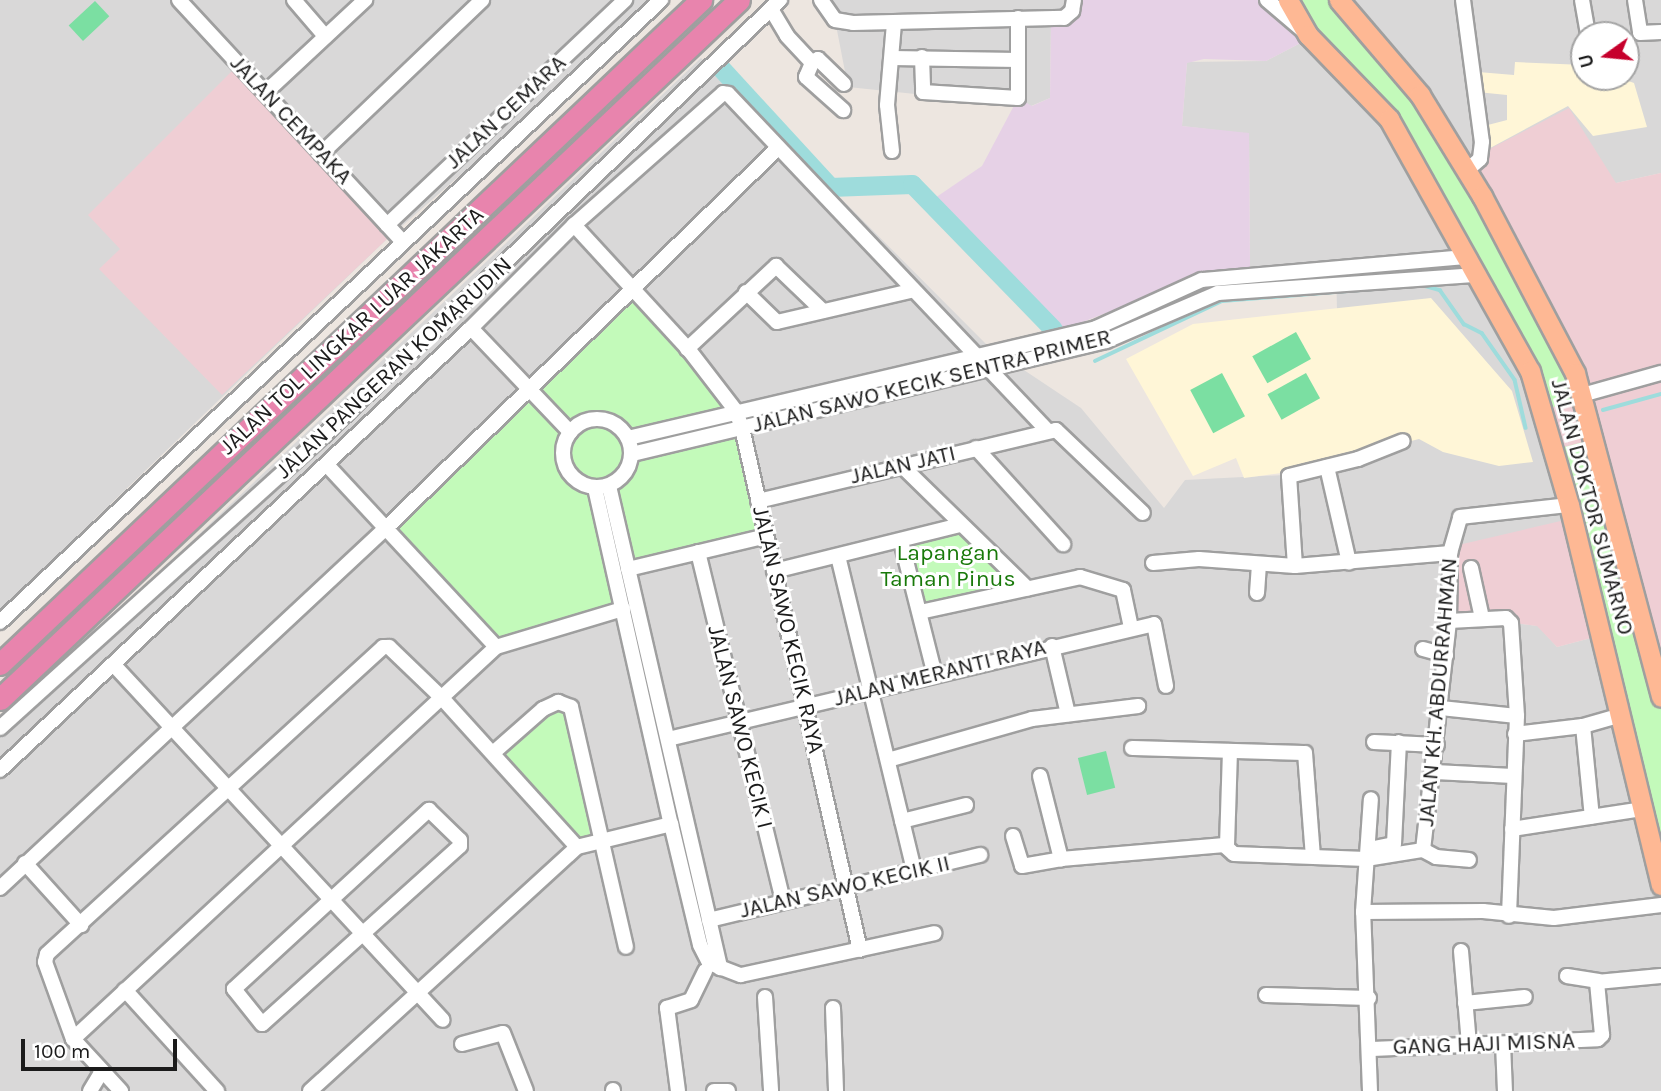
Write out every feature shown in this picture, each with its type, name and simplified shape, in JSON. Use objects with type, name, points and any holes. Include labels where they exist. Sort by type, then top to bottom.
[{"type":"highway","name":"JALAN TOL LINGKAR LUAR JAKARTA","points":[[0,664],[701,0]]},
{"type":"highway","name":"JALAN TOL LINGKAR LUAR JAKARTA","points":[[0,699],[740,0]]},
{"type":"main road","name":"JALAN DOKTOR SUMARNO","points":[[1288,0],[1308,35],[1389,119],[1534,380],[1569,505],[1661,885]]},
{"type":"main road","name":"JALAN DOKTOR SUMARNO","points":[[1339,0],[1420,96],[1536,293],[1582,395],[1661,696]]},
{"type":"street","name":"JALAN CEMPAKA","points":[[179,0],[402,241]]},
{"type":"street","points":[[293,0],[325,36]]},
{"type":"street","points":[[265,93],[365,0]]},
{"type":"street","points":[[321,154],[482,0]]},
{"type":"street","name":"JALAN CEMARA","points":[[387,225],[625,0]]},
{"type":"street","points":[[0,622],[661,0]]},
{"type":"street","points":[[821,0],[837,21],[894,23],[1067,17],[1074,0]]},
{"type":"street","points":[[1267,0],[1286,21],[1308,35]]},
{"type":"street","points":[[1463,0],[1482,142],[1480,159],[1466,171]]},
{"type":"street","points":[[1582,0],[1586,21]]},
{"type":"street","points":[[1635,0],[1640,33],[1661,32]]},
{"type":"street","points":[[776,4],[787,37],[813,63]]},
{"type":"street","name":"JALAN PANGERAN KOMARUDIN","points":[[0,728],[320,439],[776,4]]},
{"type":"street","points":[[922,57],[923,92],[1018,98],[1018,18]]},
{"type":"street","points":[[892,151],[887,105],[894,23]]},
{"type":"street","points":[[892,58],[1018,60]]},
{"type":"street","points":[[844,84],[818,59],[806,77],[844,110]]},
{"type":"street","points":[[0,770],[327,465],[574,225],[723,93],[778,148],[975,359],[1143,513]]},
{"type":"street","points":[[0,888],[170,726],[387,527],[778,148]]},
{"type":"street","name":"JALAN SAWO KECIK RAYA","points":[[574,225],[687,349],[736,411],[860,950]]},
{"type":"street","name":"JALAN SAWO KECIK SENTRA PRIMER","points":[[628,438],[857,382],[975,359],[1096,328],[1207,279],[1467,257]]},
{"type":"street","points":[[687,349],[746,292],[780,265],[823,311]]},
{"type":"street","name":"JALAN SAWO KECIK SENTRA PRIMER","points":[[632,454],[1106,341],[1218,293],[1477,275]]},
{"type":"street","points":[[746,292],[775,321],[910,291]]},
{"type":"street","points":[[471,328],[570,432]]},
{"type":"street","points":[[1096,328],[1106,341]]},
{"type":"street","points":[[1582,395],[1661,373]]},
{"type":"street","points":[[857,382],[861,398]]},
{"type":"street","points":[[605,419],[628,438],[632,454],[626,474],[602,487],[581,484],[567,469],[563,450],[570,432],[587,420],[605,419]]},
{"type":"street","name":"JALAN JATI","points":[[758,501],[1054,430]]},
{"type":"street","points":[[1295,566],[1288,477],[1327,467],[1403,441]]},
{"type":"street","points":[[976,448],[1063,544]]},
{"type":"street","points":[[327,465],[496,646]]},
{"type":"street","points":[[901,465],[1028,589]]},
{"type":"street","points":[[1327,467],[1349,562]]},
{"type":"street","points":[[602,487],[628,569],[647,680],[671,787],[720,968]]},
{"type":"street","points":[[602,487],[623,608],[667,739],[671,824],[702,954],[720,968],[741,975],[935,933]]},
{"type":"street","name":"JALAN KH. ABDURRAHMAN","points":[[1013,836],[1020,865],[1061,859],[1227,846],[1234,854],[1313,856],[1423,850],[1435,772],[1446,655],[1450,553],[1460,517],[1569,505]]},
{"type":"street","points":[[774,571],[960,525]]},
{"type":"street","points":[[628,569],[766,536]]},
{"type":"street","points":[[901,541],[935,675]]},
{"type":"street","name":"JALAN SAWO KECIK I","points":[[698,552],[783,901]]},
{"type":"street","points":[[1153,563],[1199,559],[1259,566],[1295,566],[1450,553]]},
{"type":"street","points":[[838,555],[914,871]]},
{"type":"street","points":[[1257,593],[1259,566]]},
{"type":"street","points":[[1471,568],[1482,618]]},
{"type":"street","points":[[920,612],[1080,577],[1123,590],[1131,627],[1154,624],[1166,687]]},
{"type":"street","points":[[73,1038],[496,646],[623,608]]},
{"type":"street","points":[[1449,621],[1506,618],[1511,623],[1517,716],[1509,916]]},
{"type":"street","name":"JALAN MERANTI RAYA","points":[[667,739],[1131,627]]},
{"type":"street","points":[[1052,646],[1068,714]]},
{"type":"street","points":[[121,1091],[73,1038],[44,962],[47,954],[383,647],[389,647],[441,697],[577,847]]},
{"type":"street","points":[[1423,649],[1446,655]]},
{"type":"street","points":[[113,664],[443,1020]]},
{"type":"street","points":[[492,753],[542,709],[558,702],[569,705],[626,947]]},
{"type":"street","points":[[888,760],[951,746],[962,738],[1068,714],[1138,706]]},
{"type":"street","points":[[1441,708],[1517,716]]},
{"type":"street","points":[[1515,734],[1583,726],[1621,715]]},
{"type":"street","points":[[1583,726],[1592,817]]},
{"type":"street","points":[[1374,742],[1437,744]]},
{"type":"street","points":[[1367,854],[1394,844],[1399,742]]},
{"type":"street","points":[[1132,748],[1307,756],[1313,856]]},
{"type":"street","points":[[1227,846],[1230,751]]},
{"type":"street","points":[[1435,772],[1513,776]]},
{"type":"street","points":[[1040,776],[1061,859]]},
{"type":"street","points":[[1370,1091],[1372,1049],[1363,912],[1371,799]]},
{"type":"street","points":[[902,821],[967,805]]},
{"type":"street","points":[[1512,830],[1643,809]]},
{"type":"street","points":[[434,810],[461,844],[262,1024],[234,989],[332,900],[434,810]]},
{"type":"street","points":[[310,1091],[577,847],[600,839],[671,824]]},
{"type":"street","points":[[1423,850],[1436,857],[1469,860]]},
{"type":"street","name":"JALAN SAWO KECIK II","points":[[709,920],[980,855]]},
{"type":"street","points":[[25,863],[81,925]]},
{"type":"street","points":[[1363,912],[1483,911],[1509,916],[1575,916],[1661,905]]},
{"type":"street","points":[[1461,951],[1469,1045]]},
{"type":"street","points":[[678,1091],[667,1008],[691,1000],[705,971]]},
{"type":"street","points":[[1567,976],[1599,981],[1661,976]]},
{"type":"street","name":"GANG HAJI MISNA","points":[[1372,1049],[1600,1039],[1596,987],[1599,981]]},
{"type":"street","points":[[125,990],[217,1091]]},
{"type":"street","points":[[1266,995],[1369,998]]},
{"type":"street","points":[[765,997],[771,1091]]},
{"type":"street","points":[[1465,1003],[1525,997]]},
{"type":"street","points":[[833,1008],[836,1091]]},
{"type":"street","points":[[462,1045],[503,1033],[526,1091]]},
{"type":"street","points":[[1503,1044],[1505,1091]]},
{"type":"street","points":[[90,1091],[102,1071]]},
{"type":"street","points":[[714,1091],[728,1091]]},
{"type":"shaded area","points":[[0,0],[661,0],[387,239],[0,610]]},
{"type":"shaded area","points":[[821,0],[1073,0],[1051,23],[1050,98],[1031,106],[848,87],[835,20]]},
{"type":"shaded area","points":[[1073,0],[1267,0],[1310,38],[1266,61],[1204,59],[1187,63],[1182,126],[1249,133],[1250,267],[1204,275],[1062,330],[935,198],[982,166],[1018,98],[1032,106],[1050,98],[1051,23]]},
{"type":"shaded area","points":[[1339,0],[1661,0],[1661,173],[1616,183],[1472,158]]},
{"type":"shaded area","points":[[1310,38],[1389,119],[1467,257],[1533,400],[1565,520],[1450,615],[1538,626],[1557,647],[1591,638],[1622,766],[1661,756],[1661,1091],[0,1091],[0,723],[701,58],[988,346],[1081,408],[1164,508],[1185,480],[1324,473],[1339,414],[1336,260],[1250,267],[1249,134],[1182,126],[1187,62],[1266,61]]},
{"type":"shaded area","points":[[1515,62],[1570,64],[1570,91],[1636,91],[1647,127],[1593,136],[1568,106],[1479,154],[1484,126],[1507,120],[1507,95],[1477,92],[1478,72],[1514,75]]},
{"type":"shaded area","points":[[234,69],[387,239],[222,395],[99,269],[120,249],[88,215]]},
{"type":"shaded area","points":[[1569,108],[1616,183],[1661,173],[1661,756],[1622,767],[1591,638],[1557,647],[1537,626],[1450,615],[1454,546],[1565,520],[1472,158]]},
{"type":"shaded area","points":[[1431,298],[1512,391],[1533,462],[1499,466],[1443,452],[1419,439],[1289,472],[1244,478],[1236,458],[1193,476],[1126,359],[1193,324]]},
{"type":"green space","points":[[1298,0],[1338,0],[1420,95],[1580,399],[1553,407],[1533,358],[1422,163],[1310,38]]},
{"type":"green space","points":[[95,1],[109,16],[83,41],[69,26]]},
{"type":"green space","points":[[634,290],[736,411],[766,536],[616,573],[623,609],[496,647],[387,527]]},
{"type":"green space","points":[[1296,332],[1311,359],[1267,383],[1252,356]]},
{"type":"green space","points":[[1222,373],[1245,416],[1213,433],[1190,390]]},
{"type":"green space","points":[[1306,373],[1320,398],[1282,420],[1268,394]]},
{"type":"green space","points":[[1595,439],[1661,699],[1661,883],[1553,450]]},
{"type":"green space","name":"Lapangan Taman Pinus","points":[[959,526],[1027,587],[925,604],[905,544]]},
{"type":"green space","points":[[567,706],[590,834],[586,847],[488,743],[544,710]]},
{"type":"green space","points":[[1106,751],[1115,788],[1087,795],[1078,758]]},
{"type":"waterway","points":[[718,65],[830,187],[912,184],[1053,329]]},
{"type":"waterway","points":[[1422,285],[1440,290],[1464,324],[1482,333],[1515,380],[1526,428]]},
{"type":"waterway","points":[[1095,361],[1222,301],[1373,289]]},
{"type":"waterway","points":[[1603,410],[1661,394]]}]
